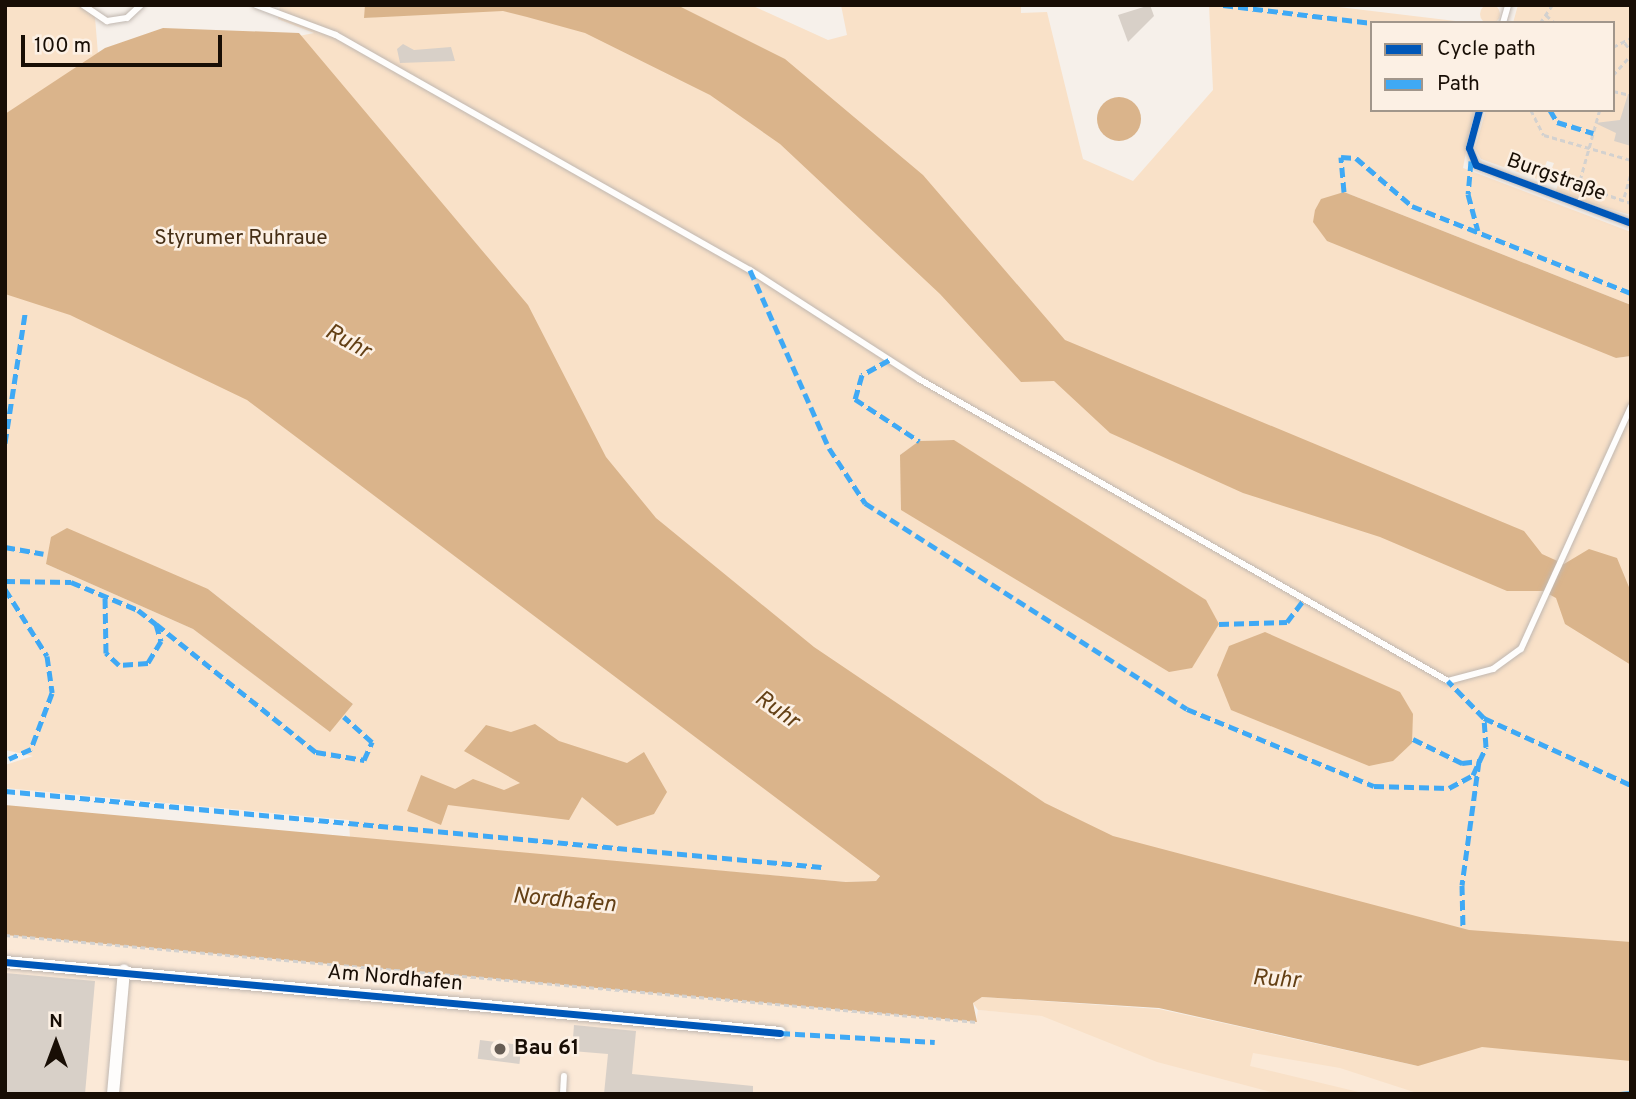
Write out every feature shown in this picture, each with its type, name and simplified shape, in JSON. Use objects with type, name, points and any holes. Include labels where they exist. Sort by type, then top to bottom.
[{"type":"street","name":"Am Nordhafen","points":[[5,962],[780,1033]]},
{"type":"street","points":[[113,1094],[124,971]]},
{"type":"lane","points":[[83,5],[107,21],[127,18],[141,5]]},
{"type":"lane","points":[[256,5],[336,35],[738,263],[919,379],[1408,662],[1448,681],[1493,669],[1521,649],[1558,557],[1631,406]]},
{"type":"lane","name":"Burgstraße","points":[[1479,112],[1471,161],[1538,192],[1631,223]]},
{"type":"lane","points":[[563,1094],[564,1076]]},
{"type":"path","points":[[1542,21],[1552,5]]},
{"type":"path","points":[[1546,15],[1553,21]]},
{"type":"path","points":[[1615,46],[1631,38]]},
{"type":"path","points":[[1615,73],[1631,53],[1625,43]]},
{"type":"path","points":[[1532,112],[1545,135],[1631,160]]},
{"type":"path","points":[[1599,112],[1579,185],[1623,197],[1631,203]]},
{"type":"path","points":[[1623,197],[1631,172]]},
{"type":"path","points":[[5,934],[976,1022]]},
{"type":"shaded area","points":[[5,935],[976,1022],[978,1010],[1151,1025],[1350,1065],[1426,1094],[5,1094]]},
{"type":"green space","points":[[1486,4],[1494,4],[1500,10],[1500,18],[1497,21],[1483,21],[1480,18],[1480,10]]},
{"type":"green space","points":[[5,5],[94,5],[98,54],[56,85],[314,33],[278,19],[280,5],[365,5],[365,18],[502,5],[751,5],[828,40],[847,35],[841,5],[1021,5],[1021,13],[1047,12],[1083,159],[1133,181],[1213,90],[1209,5],[1322,5],[1455,21],[1370,21],[1370,112],[1474,112],[1463,168],[1631,232],[1631,305],[1344,192],[1616,358],[1631,356],[1631,1094],[1420,1094],[1340,1068],[1253,1053],[1250,1066],[1367,1094],[1279,1094],[1157,1062],[1042,1016],[978,1010],[973,1003],[982,997],[1159,1009],[1418,1066],[880,875],[876,881],[846,882],[350,838],[349,820],[5,788],[5,765],[33,756],[5,750]],"holes":[[[954,440],[900,455],[919,441]],[[46,564],[208,589],[353,704],[330,731],[193,629]]]},
{"type":"green space","points":[[1518,5],[1631,5],[1631,215],[1555,193],[1559,182],[1548,178],[1554,163],[1547,161],[1540,180],[1481,159],[1475,148],[1485,112],[1615,112],[1615,21],[1514,21]]},
{"type":"water","points":[[365,5],[677,5],[785,59],[923,175],[1065,340],[1524,531],[1542,554],[1564,564],[1589,549],[1617,558],[1631,592],[1631,665],[1565,624],[1556,598],[1543,591],[1507,591],[1380,537],[1243,493],[1110,433],[1054,381],[1021,382],[940,294],[780,144],[710,95],[585,33],[527,17],[503,11],[364,18]]},
{"type":"water","name":"Styrumer Ruhraue","points":[[163,28],[299,33],[528,305],[606,457],[656,518],[814,647],[1045,803],[1113,836],[1469,930],[1631,942],[1631,1061],[1482,1047],[1418,1066],[1159,1008],[982,997],[973,1003],[977,1022],[5,935],[5,805],[846,882],[876,881],[880,876],[247,400],[70,315],[5,294],[5,114],[105,48]]},
{"type":"water","points":[[1119,97],[1134,104],[1141,119],[1134,134],[1119,141],[1104,134],[1097,119],[1104,104]]},
{"type":"water","points":[[1344,192],[1631,305],[1631,356],[1616,358],[1327,241],[1313,222],[1315,210],[1321,199]]},
{"type":"water","points":[[954,440],[1206,600],[1219,624],[1192,668],[1169,672],[901,510],[900,455],[919,441]]},
{"type":"water","points":[[67,528],[208,589],[353,704],[330,732],[193,629],[46,564],[51,537]]},
{"type":"water","points":[[1265,632],[1400,692],[1413,714],[1412,743],[1393,761],[1369,766],[1231,710],[1217,675],[1229,646]]},
{"type":"water","points":[[535,724],[559,741],[627,763],[644,752],[667,792],[654,814],[617,826],[582,797],[569,820],[448,805],[441,825],[407,811],[421,775],[455,789],[473,779],[504,790],[520,783],[464,751],[486,725],[511,732]]},
{"type":"building","points":[[1150,5],[1154,16],[1128,42],[1118,15]]},
{"type":"building","points":[[403,44],[414,50],[451,47],[455,61],[400,63],[397,49]]},
{"type":"building","points":[[1628,94],[1631,94],[1631,146],[1614,141],[1616,133],[1595,123],[1620,120]]},
{"type":"building","points":[[5,973],[95,981],[85,1094],[5,1094]]},
{"type":"building","points":[[574,1025],[636,1031],[632,1074],[753,1086],[753,1094],[604,1094],[608,1054],[572,1051]]},
{"type":"building","name":"Bau 61","points":[[480,1040],[522,1045],[519,1064],[478,1059]]},
{"type":"marked path","points":[[1223,5],[1370,23]]},
{"type":"marked path","points":[[1551,112],[1557,122],[1593,133]]},
{"type":"marked path","points":[[1344,192],[1341,157],[1356,158],[1412,206],[1631,293]]},
{"type":"marked path","points":[[1471,161],[1468,194],[1478,231]]},
{"type":"marked path","points":[[750,270],[829,448],[865,503],[1187,709],[1374,786],[1449,788],[1473,775],[1486,747],[1484,718],[1448,681]]},
{"type":"marked path","points":[[5,443],[25,314]]},
{"type":"marked path","points":[[889,360],[862,375],[855,399],[919,441]]},
{"type":"marked path","points":[[5,547],[43,554]]},
{"type":"marked path","points":[[5,581],[71,582],[138,610],[156,624],[161,641],[148,663],[119,665],[106,653],[105,598]]},
{"type":"marked path","points":[[5,589],[47,656],[52,693],[31,749],[9,759]]},
{"type":"marked path","points":[[1219,624],[1287,622],[1303,601]]},
{"type":"marked path","points":[[156,624],[316,752],[364,760],[372,742],[344,717]]},
{"type":"marked path","points":[[1484,718],[1631,785]]},
{"type":"marked path","points":[[1413,739],[1462,763],[1479,761],[1462,885],[1463,929]]},
{"type":"marked path","points":[[5,791],[821,867]]},
{"type":"marked path","points":[[780,1033],[935,1042]]},
{"type":"marked path","points":[[1620,1094],[1631,1093]]},
{"type":"cycle path","points":[[1478,112],[1469,148],[1476,165],[1631,223]]},
{"type":"cycle path","points":[[5,962],[780,1033]]},
{"type":"place","name":"Bau 61","points":[[500,1049]]},
{"type":"water label","name":"Ruhr","points":[[347,343]]},
{"type":"water label","name":"Ruhr","points":[[776,711]]},
{"type":"water label","name":"Nordhafen","points":[[564,902]]},
{"type":"water label","name":"Ruhr","points":[[1276,981]]}]
